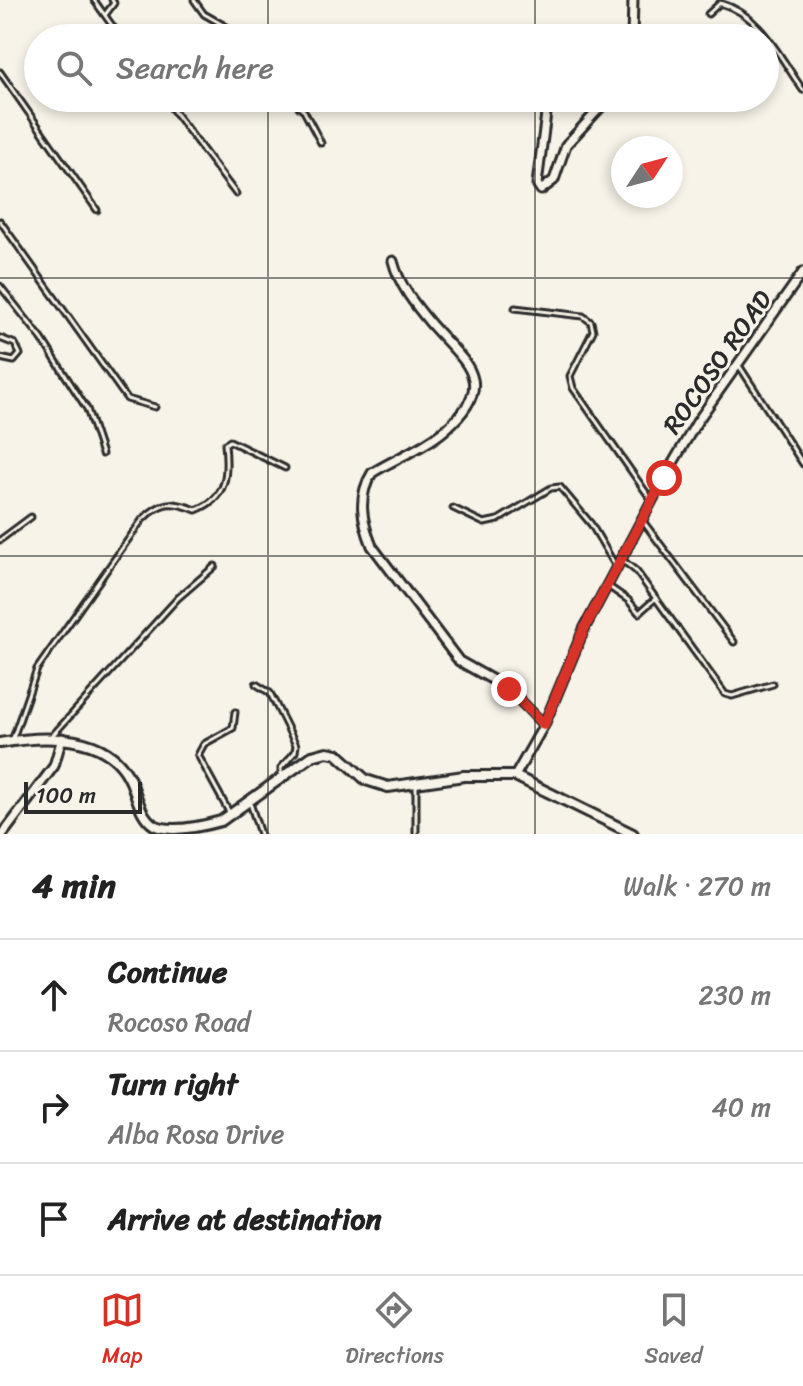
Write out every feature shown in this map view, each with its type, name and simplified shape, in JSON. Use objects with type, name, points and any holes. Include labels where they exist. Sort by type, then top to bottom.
[{"type":"street","points":[[632,24],[633,0]]},
{"type":"street","points":[[546,112],[537,184],[541,190],[554,180],[566,145],[596,112]]},
{"type":"street","points":[[393,261],[397,279],[431,324],[465,357],[473,388],[464,410],[447,428],[372,473],[364,486],[365,528],[372,546],[459,661],[509,689],[544,725]]},
{"type":"street","name":"ROCOSO ROAD","points":[[515,776],[544,725],[584,629],[692,430],[803,272]]},
{"type":"street","points":[[0,743],[51,737],[88,745],[115,760],[128,775],[144,815],[155,825],[168,828],[204,826],[231,816],[312,756],[327,752],[341,756],[372,784],[388,787],[464,776],[515,776],[633,834]]},
{"type":"street","points":[[3,834],[54,766],[62,738]]},
{"type":"lane","points":[[94,0],[111,24]]},
{"type":"lane","points":[[105,15],[114,3],[112,0]]},
{"type":"lane","points":[[194,0],[204,14],[222,24]]},
{"type":"lane","points":[[708,14],[720,3],[747,16],[756,24]]},
{"type":"lane","points":[[779,54],[803,90]]},
{"type":"lane","points":[[0,72],[24,106]]},
{"type":"lane","points":[[28,112],[97,210]]},
{"type":"lane","points":[[174,112],[236,194]]},
{"type":"lane","points":[[305,112],[321,143]]},
{"type":"lane","points":[[0,221],[127,399],[155,407]]},
{"type":"lane","points":[[0,286],[42,339],[87,409],[102,454]]},
{"type":"lane","points":[[515,308],[583,316],[591,322],[593,331],[570,376],[573,388],[652,501]]},
{"type":"lane","points":[[0,338],[15,344],[20,354],[14,361],[0,358]]},
{"type":"lane","points":[[738,364],[803,464]]},
{"type":"lane","points":[[12,741],[37,669],[142,520],[155,507],[167,502],[196,510],[212,501],[224,487],[225,444],[230,441],[285,468]]},
{"type":"lane","points":[[453,508],[484,523],[498,520],[551,488],[560,487],[591,524],[616,569]]},
{"type":"lane","points":[[0,540],[31,517]]},
{"type":"lane","points":[[642,520],[734,642]]},
{"type":"lane","points":[[621,559],[636,571],[725,694],[732,696],[773,684]]},
{"type":"lane","points":[[51,737],[178,598],[215,566]]},
{"type":"lane","points":[[608,586],[628,600],[639,613],[656,598]]},
{"type":"lane","points":[[256,684],[270,693],[296,745],[295,752],[281,768],[282,778]]},
{"type":"lane","points":[[231,816],[198,755],[204,744],[233,728],[235,712]]},
{"type":"lane","points":[[416,785],[416,834]]},
{"type":"lane","points":[[250,803],[260,834]]},
{"type":"route","points":[[509,689],[544,725],[584,629],[664,478]]}]
